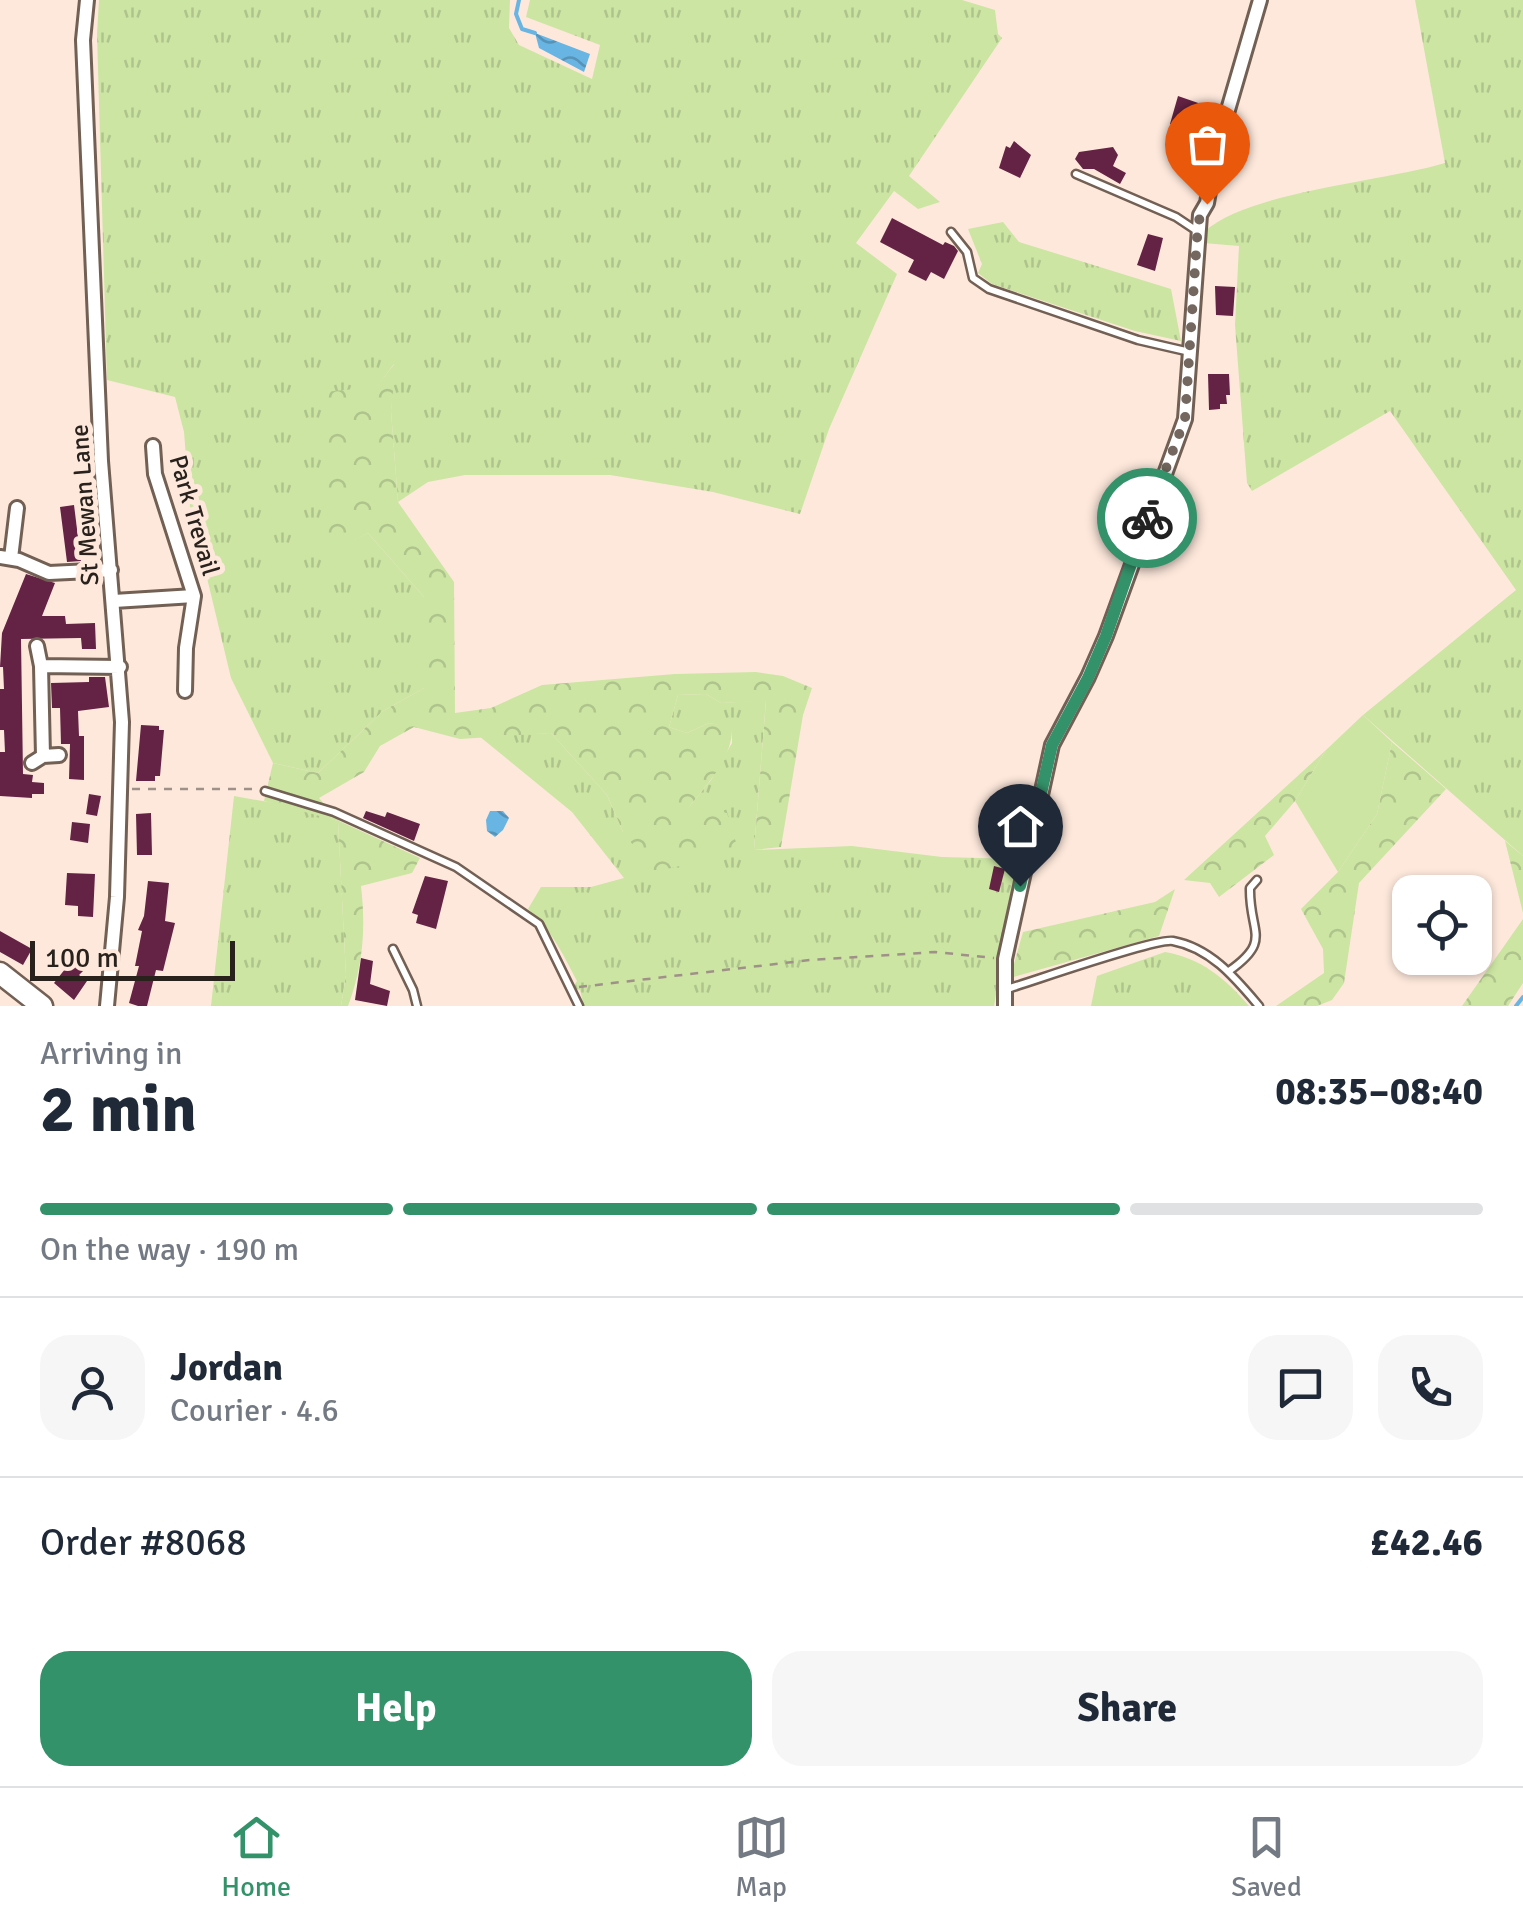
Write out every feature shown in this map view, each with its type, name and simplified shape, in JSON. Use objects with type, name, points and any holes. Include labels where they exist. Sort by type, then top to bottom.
[{"type":"main road","points":[[0,973],[42,1006]]},
{"type":"street","name":"St Mewan Lane","points":[[87,0],[83,40],[101,461],[120,667],[122,789],[118,896],[107,1006]]},
{"type":"street","points":[[1004,1006],[1005,959],[1052,745],[1106,636],[1185,419],[1200,214],[1207,204],[1229,104],[1260,0]]},
{"type":"street","name":"Park Trevail","points":[[153,446],[155,474],[194,596],[186,648],[185,691]]},
{"type":"street","points":[[16,508],[6,558],[50,574],[111,570]]},
{"type":"street","name":"Park Trevail","points":[[114,600],[194,596]]},
{"type":"street","points":[[37,646],[41,666],[38,760],[59,755]]},
{"type":"street","points":[[41,666],[120,667]]},
{"type":"lane","points":[[1076,174],[1176,217],[1198,231]]},
{"type":"lane","points":[[951,232],[968,252],[974,278],[988,289],[1138,340],[1190,352]]},
{"type":"lane","points":[[266,790],[334,812],[456,866],[539,924],[579,1006]]},
{"type":"lane","points":[[1229,971],[1255,949],[1250,888],[1257,880]]},
{"type":"lane","points":[[1004,990],[1166,940],[1195,949],[1229,971],[1260,1006]]},
{"type":"lane","points":[[393,949],[414,990],[417,1006]]},
{"type":"path","points":[[122,789],[266,790]]},
{"type":"path","points":[[572,988],[810,960],[935,952],[1000,959]]},
{"type":"green space","points":[[99,0],[510,0],[509,28],[519,45],[592,79],[600,45],[526,17],[530,0],[962,0],[995,10],[1002,38],[909,176],[940,202],[918,209],[894,191],[856,243],[897,274],[829,429],[800,514],[713,492],[610,475],[465,475],[428,482],[398,502],[391,411],[394,364],[376,388],[323,556],[368,533],[424,597],[424,688],[383,711],[318,773],[273,763],[231,678],[190,507],[184,432],[175,397],[107,380]]},
{"type":"green space","points":[[1415,0],[1523,0],[1523,856],[1363,715],[1516,590],[1390,411],[1252,491],[1247,483],[1235,325],[1239,246],[1203,243],[1204,232],[1252,207],[1445,163]]},
{"type":"green space","points":[[1003,222],[1019,242],[1171,289],[1181,341],[1135,331],[992,284],[978,273],[982,264],[968,229]]},
{"type":"green space","points":[[396,362],[391,411],[398,502],[454,582],[455,713],[491,708],[542,685],[675,674],[756,672],[783,676],[812,688],[803,715],[781,847],[754,850],[766,701],[721,703],[706,694],[678,695],[669,727],[687,733],[709,723],[732,727],[724,760],[689,807],[727,813],[739,852],[654,872],[623,832],[607,795],[551,733],[460,739],[414,727],[380,746],[364,772],[319,798],[339,821],[420,858],[412,873],[361,886],[360,962],[348,1006],[341,1006],[346,975],[338,821],[264,801],[273,763],[318,773],[383,711],[424,688],[424,597],[368,533],[323,558],[324,392],[376,387]]},
{"type":"green space","points":[[706,694],[721,703],[766,700],[754,850],[852,846],[942,857],[1019,859],[994,1006],[584,1006],[580,990],[572,988],[577,981],[561,952],[528,909],[541,887],[591,887],[624,878],[572,812],[479,736],[551,733],[607,795],[623,832],[688,808],[711,780],[732,743],[732,728],[709,723],[687,733],[669,727],[678,695]]},
{"type":"green space","points":[[1363,715],[1392,742],[1377,814],[1338,872],[1295,801],[1326,750]]},
{"type":"green space","points":[[1392,742],[1446,789],[1359,883],[1344,983],[1332,1000],[1317,1006],[1276,1006],[1324,973],[1323,949],[1301,909],[1338,872],[1377,814]]},
{"type":"green space","points":[[1326,750],[1295,801],[1265,836],[1274,855],[1219,897],[1210,883],[1184,880]]},
{"type":"green space","points":[[234,796],[285,805],[338,821],[346,975],[341,1006],[211,1006]]},
{"type":"green space","points":[[1505,841],[1523,856],[1523,913]]},
{"type":"green space","points":[[1175,889],[1159,936],[1010,978],[1023,932],[1155,902]]},
{"type":"green space","points":[[1523,919],[1523,983],[1508,1006],[1462,1006],[1484,975],[1492,975],[1492,963]]},
{"type":"green space","points":[[1165,952],[1212,971],[1249,1006],[1091,1006],[1097,976]]},
{"type":"water","points":[[535,33],[590,54],[584,72],[539,48]]},
{"type":"water","points":[[490,811],[503,811],[509,818],[495,837],[487,831]]},
{"type":"building","points":[[1178,96],[1204,105],[1194,133],[1170,124]]},
{"type":"building","points":[[1187,140],[1203,149],[1198,159],[1182,151]]},
{"type":"building","points":[[1014,141],[1031,155],[1020,178],[999,168],[1006,146],[1010,148]]},
{"type":"building","points":[[1113,147],[1118,155],[1113,166],[1126,173],[1120,184],[1094,169],[1083,169],[1075,159],[1079,152]]},
{"type":"building","points":[[892,218],[943,245],[945,242],[954,246],[958,251],[944,279],[931,272],[926,281],[908,272],[914,260],[880,242]]},
{"type":"building","points":[[1148,234],[1163,238],[1155,271],[1137,265]]},
{"type":"building","points":[[1215,286],[1235,287],[1233,316],[1216,315]]},
{"type":"building","points":[[1208,374],[1229,374],[1230,395],[1226,395],[1227,404],[1220,404],[1220,409],[1209,410]]},
{"type":"building","points":[[74,505],[81,561],[67,562],[60,507]]},
{"type":"building","points":[[26,574],[55,583],[42,616],[65,616],[66,624],[95,623],[96,649],[82,649],[81,638],[21,639],[23,774],[33,775],[32,782],[44,783],[44,794],[32,794],[32,798],[0,796],[0,752],[5,752],[4,730],[0,730],[0,689],[4,689],[0,667],[2,633]]},
{"type":"building","points":[[89,677],[105,677],[109,707],[78,711],[79,736],[84,736],[84,780],[69,779],[70,744],[61,744],[60,708],[52,708],[51,683],[89,682]]},
{"type":"building","points":[[141,725],[164,730],[160,776],[155,776],[155,781],[136,781]]},
{"type":"building","points":[[89,794],[101,796],[97,816],[86,814]]},
{"type":"building","points":[[366,811],[385,817],[387,812],[420,824],[414,841],[363,818]]},
{"type":"building","points":[[151,813],[152,855],[137,855],[136,814]]},
{"type":"building","points":[[72,822],[90,824],[88,843],[70,840]]},
{"type":"building","points":[[994,866],[1005,869],[999,892],[989,889]]},
{"type":"building","points":[[67,873],[95,874],[93,917],[78,916],[78,906],[65,905]]},
{"type":"building","points":[[425,876],[448,881],[436,929],[416,923],[418,915],[412,913]]},
{"type":"building","points":[[148,881],[169,883],[165,921],[175,923],[163,971],[156,970],[147,1006],[138,1006],[129,1003],[139,966],[135,966],[142,931],[138,930],[144,916]]},
{"type":"building","points":[[0,931],[32,949],[23,965],[0,952]]},
{"type":"building","points":[[361,958],[373,961],[370,984],[390,991],[387,1006],[355,1000]]},
{"type":"building","points":[[73,959],[86,968],[79,975],[87,981],[74,1000],[54,983]]},
{"type":"waterway","points":[[519,0],[516,14],[522,29],[535,33]]},
{"type":"waterway","points":[[1516,1006],[1523,997]]},
{"type":"way so far","points":[[1147,518],[1185,419],[1197,238],[1200,214],[1207,204]]},
{"type":"route","points":[[1020,886],[1052,745],[1106,636],[1147,518]]}]
